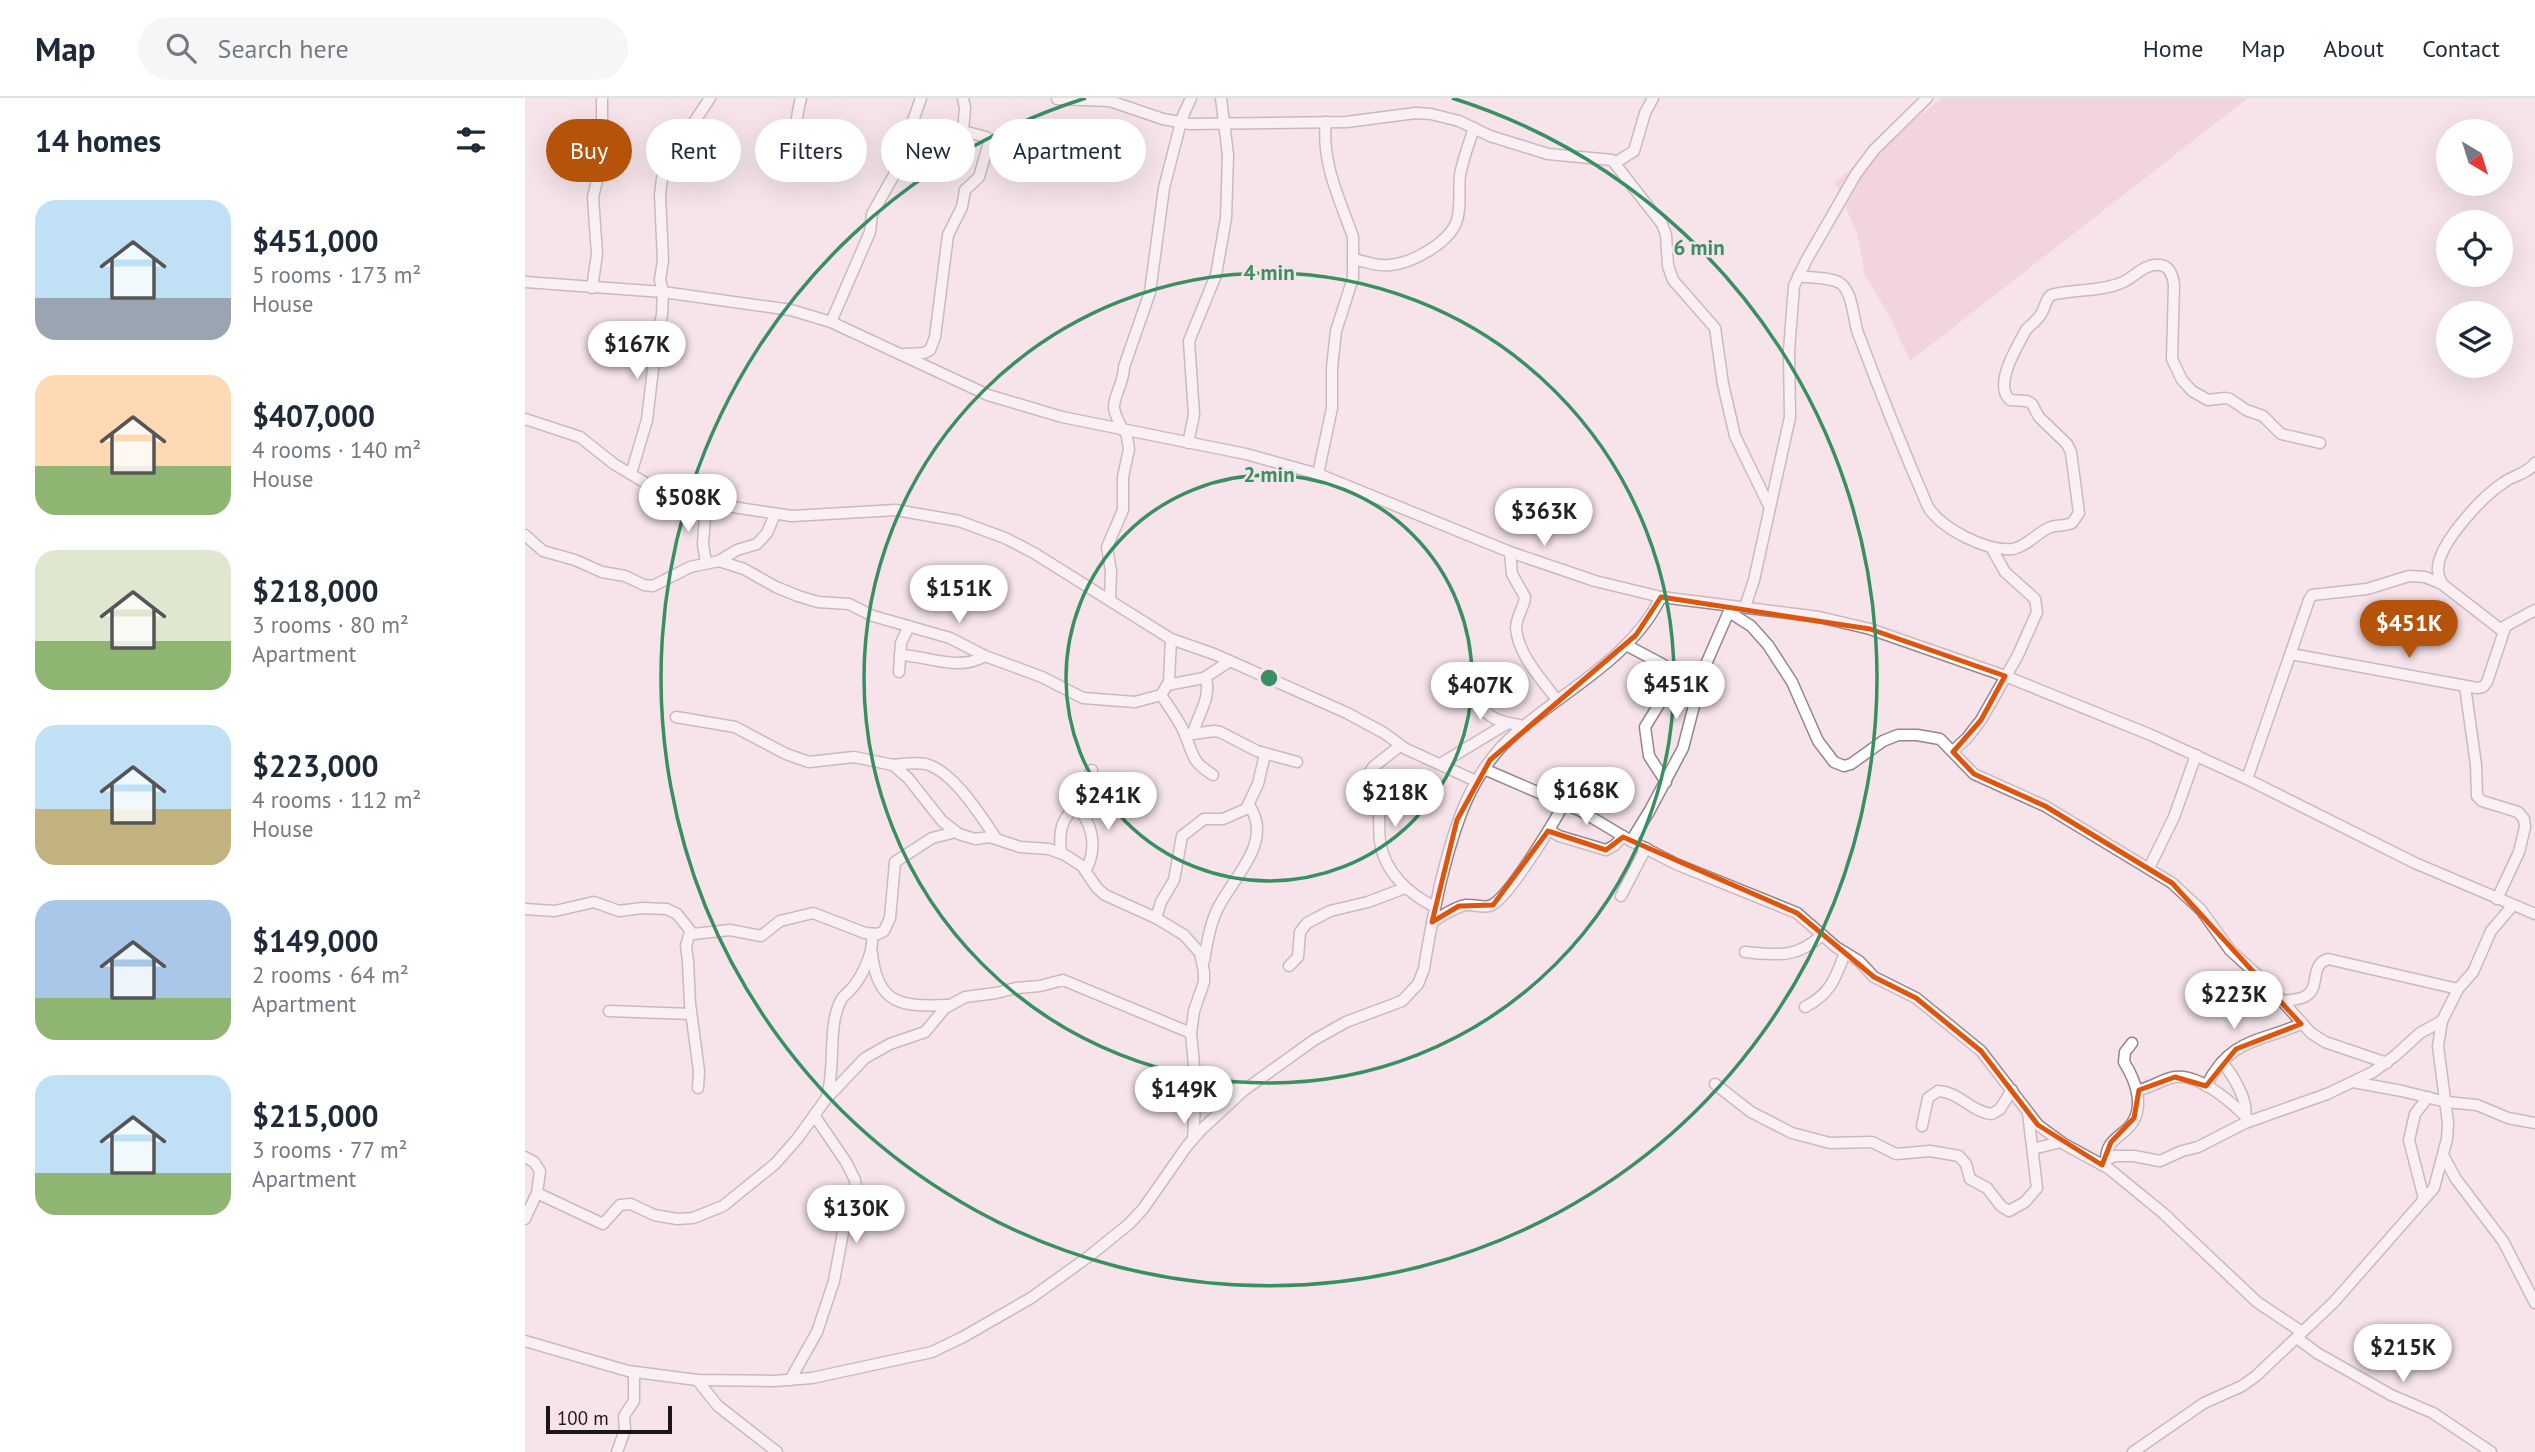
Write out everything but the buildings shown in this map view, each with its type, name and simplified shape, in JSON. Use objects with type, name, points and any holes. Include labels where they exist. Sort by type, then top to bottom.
[{"type":"street","points":[[592,288],[597,254],[593,197],[603,160],[601,98]]},
{"type":"street","points":[[631,474],[647,420],[657,335],[662,315],[662,179],[669,160],[710,98]]},
{"type":"street","points":[[797,119],[801,98]]},
{"type":"street","points":[[831,321],[870,232],[872,214],[894,175],[921,98]]},
{"type":"street","points":[[901,354],[924,353],[930,350],[935,337],[948,236],[962,207],[965,190],[979,177],[989,139],[963,131],[963,98]]},
{"type":"street","points":[[1110,600],[1111,571],[1107,547],[1123,510],[1123,477],[1129,449],[1124,430],[1114,411],[1115,401],[1150,292],[1161,204],[1181,124],[1191,98]]},
{"type":"street","points":[[1188,443],[1194,415],[1189,341],[1216,275],[1226,218],[1226,124],[1220,98]]},
{"type":"street","points":[[1615,163],[1634,151],[1644,113],[1653,98]]},
{"type":"street","points":[[1745,607],[1754,580],[1790,417],[1792,295],[1798,276],[1856,174],[1896,126],[1927,98]]},
{"type":"street","points":[[1057,99],[1110,102],[1181,124],[1346,122],[1416,113],[1443,116],[1490,136],[1548,155],[1602,158],[1615,163],[1662,224],[1666,235],[1669,272],[1673,280],[1716,328],[1723,384],[1735,436],[1769,506]]},
{"type":"street","points":[[1318,474],[1332,408],[1336,331],[1353,278],[1353,237],[1327,158],[1326,122]]},
{"type":"street","points":[[1353,259],[1392,265],[1422,254],[1449,233],[1459,213],[1461,174],[1474,128]]},
{"type":"street","points":[[1798,276],[1834,281],[1842,285],[1849,298],[1854,324],[1895,431],[1928,507],[1934,517],[1946,526],[1991,547],[2020,547],[2050,527],[2068,525],[2079,513],[2074,460],[2067,444],[2039,417],[2032,404],[2010,400],[2003,391],[2003,382],[2011,359],[2027,330],[2042,313],[2045,300],[2051,295],[2114,286],[2151,266],[2159,264],[2167,267],[2174,285],[2172,359],[2182,380],[2192,391],[2209,400],[2230,399],[2246,410],[2263,416],[2281,433],[2320,443]]},
{"type":"street","points":[[525,282],[663,292],[792,310],[831,321],[988,394],[1062,417],[1245,454],[1318,474],[1510,552],[1595,581],[1661,597],[1730,609],[1745,607],[1819,617],[1870,629],[2005,676],[2196,755],[2415,863],[2535,914]]},
{"type":"street","points":[[525,419],[580,436],[654,488],[706,503],[775,514],[819,516],[896,510],[959,521],[1005,538],[1034,553],[1171,639],[1230,661],[1367,723],[1400,746],[1476,781]]},
{"type":"street","points":[[2442,584],[2437,571],[2439,559],[2466,516],[2504,482],[2520,475],[2535,463]]},
{"type":"street","points":[[706,503],[703,544],[706,563]]},
{"type":"street","points":[[525,535],[543,551],[575,560],[602,572],[625,576],[647,586],[656,585],[683,570],[719,561],[760,541],[767,533],[775,514]]},
{"type":"street","points":[[1953,751],[1981,720],[2028,635],[2037,612],[2037,604],[2030,592],[2005,572],[1991,547]]},
{"type":"street","points":[[1999,560],[2003,549]]},
{"type":"street","points":[[1510,552],[1512,574],[1525,597],[1516,627],[1518,637],[1534,669],[1557,700]]},
{"type":"street","points":[[719,561],[744,569],[799,596],[818,602],[849,604],[873,616],[950,638],[985,656],[1042,677],[1083,698],[1135,702],[1161,695],[1167,685],[1171,639]]},
{"type":"street","points":[[2247,779],[2312,595],[2367,589],[2409,576],[2425,577],[2442,584],[2496,628],[2505,628],[2535,610]]},
{"type":"street","points":[[525,1341],[587,1361],[634,1372],[697,1380],[790,1380],[909,1359],[932,1352],[1031,1298],[1129,1224],[1143,1209],[1192,1140],[1247,1088],[1314,1040],[1346,1022],[1402,1000],[1411,993],[1424,969],[1435,907],[1457,820],[1476,781],[1505,743],[1626,645],[1645,624],[1661,597]]},
{"type":"street","points":[[1549,830],[1559,836],[1606,850],[1627,838],[1666,782],[1688,734],[1703,671],[1730,609]]},
{"type":"street","points":[[1730,609],[1751,626],[1773,653],[1792,682],[1818,741],[1834,762],[1844,766],[1851,764],[1883,741],[1908,734],[1940,739],[1974,774],[2045,806],[2172,883],[2201,910],[2235,955],[2283,1001],[2301,1024],[2325,1042],[2387,1063]]},
{"type":"street","points":[[899,672],[901,643],[909,626]]},
{"type":"street","points":[[2291,654],[2477,688],[2483,687],[2487,682],[2505,628]]},
{"type":"street","points":[[1626,645],[1677,675],[1697,692]]},
{"type":"street","points":[[900,655],[960,664],[985,656]]},
{"type":"street","points":[[1167,685],[1206,678],[1230,661]]},
{"type":"street","points":[[1481,672],[1475,687],[1476,699],[1489,714],[1508,723],[1524,726]]},
{"type":"street","points":[[1666,782],[1649,755],[1645,726],[1677,675]]},
{"type":"street","points":[[1189,734],[1207,700],[1206,678]]},
{"type":"street","points":[[2465,686],[2476,765],[2477,796],[2482,802],[2518,812],[2524,819],[2525,827],[2519,852],[2497,899]]},
{"type":"street","points":[[1161,695],[1189,734],[1193,758],[1202,769],[1213,775]]},
{"type":"street","points":[[676,717],[736,727],[797,759],[809,762],[854,757],[893,765],[922,763],[940,771],[963,793],[996,838]]},
{"type":"street","points":[[1440,764],[1508,723]]},
{"type":"street","points":[[1189,734],[1220,732],[1265,754],[1297,762]]},
{"type":"street","points":[[1400,746],[1373,767],[1367,779],[1378,800],[1383,854],[1405,888],[1435,907]]},
{"type":"street","points":[[1156,918],[1161,902],[1174,880],[1182,836],[1204,819],[1219,820],[1241,813],[1249,805],[1258,784],[1265,754]]},
{"type":"street","points":[[2149,868],[2174,817],[2196,755]]},
{"type":"street","points":[[893,765],[908,778],[942,821],[956,832],[968,838],[996,838],[1020,847],[1049,849],[1061,853],[1086,870],[1097,888],[1105,895],[1156,918],[1184,935],[1199,953],[1203,963]]},
{"type":"street","points":[[1484,769],[1564,803],[1676,864],[1797,914],[1859,961],[1879,981],[1916,998],[1981,1051],[2038,1125],[2061,1142],[2104,1162],[2163,1213],[2257,1302],[2299,1335],[2379,1389],[2433,1413],[2491,1452]]},
{"type":"street","points":[[1061,853],[1061,829],[1064,820],[1087,787],[1092,770]]},
{"type":"street","points":[[1432,922],[1459,906],[1493,905],[1513,882],[1564,803]]},
{"type":"street","points":[[1074,804],[1085,817],[1093,837],[1092,852],[1086,870]]},
{"type":"street","points":[[1192,1140],[1196,1087],[1191,1034],[1194,1012],[1204,982],[1203,963],[1218,909],[1243,869],[1256,841],[1258,821],[1249,805]]},
{"type":"street","points":[[525,909],[555,911],[594,902],[619,911],[667,909],[677,914],[690,932],[699,934],[730,930],[761,936],[780,921],[813,914],[871,934],[884,931],[888,924],[895,862],[932,838],[956,832]]},
{"type":"street","points":[[1621,896],[1646,848]]},
{"type":"street","points":[[1289,966],[1298,957],[1300,932],[1307,923],[1330,911],[1368,902],[1405,888]]},
{"type":"street","points":[[2133,1452],[2204,1403],[2242,1386],[2299,1335],[2370,1263],[2434,1188],[2444,1157],[2448,1123],[2438,1046],[2442,1021],[2458,989],[2473,972],[2491,932],[2513,905]]},
{"type":"street","points":[[690,932],[686,946],[698,1087]]},
{"type":"street","points":[[871,934],[872,967],[881,988],[891,996],[917,1007],[948,1005],[971,996],[1040,986],[1063,979],[1191,1034]]},
{"type":"street","points":[[1745,953],[1794,953],[1807,948],[1822,935]]},
{"type":"street","points":[[826,1099],[838,1008],[842,998],[856,983],[872,953]]},
{"type":"street","points":[[1805,1007],[1826,993],[1835,979],[1845,953]]},
{"type":"street","points":[[2283,1001],[2300,999],[2309,994],[2315,983],[2317,967],[2328,959],[2458,989]]},
{"type":"street","points":[[537,1193],[603,1224],[620,1205],[631,1204],[654,1215],[677,1219],[693,1218],[723,1206],[765,1174],[797,1139],[826,1099],[865,1058],[890,1044],[925,1032],[948,1005]]},
{"type":"street","points":[[609,1011],[691,1014]]},
{"type":"street","points":[[2104,1162],[2115,1156],[2160,1161],[2182,1150],[2198,1147],[2248,1119],[2303,1103],[2353,1082],[2387,1063],[2420,1033],[2442,1021]]},
{"type":"street","points":[[2206,1086],[2222,1062],[2246,1042],[2301,1024]]},
{"type":"street","points":[[2104,1162],[2111,1142],[2127,1129],[2134,1118],[2138,1090],[2124,1062],[2125,1052],[2132,1043]]},
{"type":"street","points":[[2222,1062],[2244,1099],[2248,1119]]},
{"type":"street","points":[[2138,1090],[2175,1077],[2186,1077],[2206,1086],[2248,1119]]},
{"type":"street","points":[[2353,1082],[2446,1102],[2477,1105],[2508,1118],[2535,1123]]},
{"type":"street","points":[[1715,1084],[1751,1112],[1792,1133],[1830,1143],[1872,1142],[1896,1154],[1930,1151],[1959,1156],[1966,1164],[1970,1179],[1984,1185],[2001,1206],[2009,1211],[2022,1204],[2037,1188],[2028,1113]]},
{"type":"street","points":[[1196,1087],[1212,1092],[1247,1088]]},
{"type":"street","points":[[1922,1126],[1928,1098],[1938,1091],[1955,1094],[1973,1108],[1992,1114],[2000,1109],[2012,1090]]},
{"type":"street","points":[[2424,1199],[2417,1166],[2410,1149],[2409,1132],[2415,1114],[2428,1097]]},
{"type":"street","points":[[790,1380],[817,1332],[834,1281],[843,1227],[856,1187],[853,1173],[814,1115]]},
{"type":"street","points":[[2032,1149],[2061,1142]]},
{"type":"street","points":[[525,1157],[534,1162],[540,1171],[537,1193],[525,1219]]},
{"type":"street","points":[[2444,1157],[2456,1179],[2503,1241],[2535,1303]]},
{"type":"street","points":[[2417,1166],[2437,1177]]},
{"type":"street","points":[[617,1452],[625,1430],[624,1416],[633,1404],[634,1372]]},
{"type":"street","points":[[697,1380],[718,1406],[776,1452]]},
{"type":"highlighted area","points":[[1661,597],[1870,629],[2005,676],[1981,720],[1953,752],[1974,774],[2045,806],[2172,883],[2301,1024],[2236,1049],[2206,1086],[2175,1077],[2139,1090],[2134,1118],[2111,1142],[2102,1165],[2038,1125],[1981,1051],[1916,998],[1874,977],[1797,913],[1623,837],[1606,850],[1548,831],[1493,905],[1459,906],[1432,922],[1457,820],[1490,760],[1636,635]]},
{"type":"shaded area","points":[[1942,98],[2248,98],[1910,361],[1890,317],[1865,275],[1857,233],[1835,182]]}]
